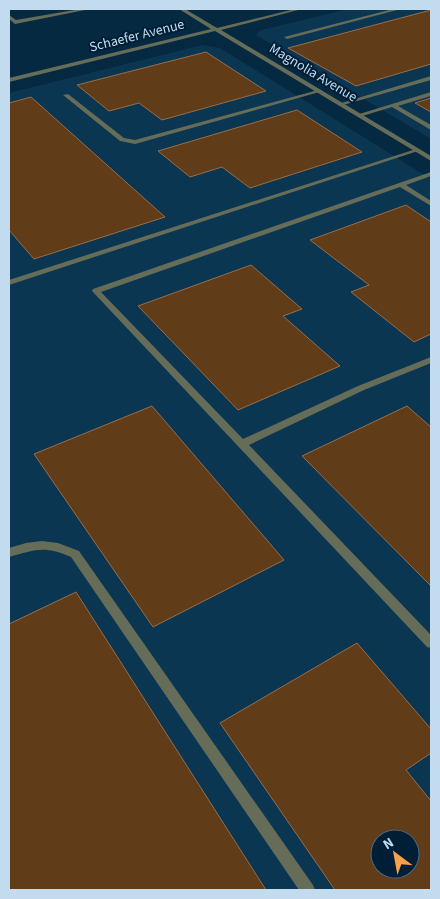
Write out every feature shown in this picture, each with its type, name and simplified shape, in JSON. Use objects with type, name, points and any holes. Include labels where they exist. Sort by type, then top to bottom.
[{"type":"street","points":[[9,17],[15,22],[87,9]]},
{"type":"street","name":"Magnolia Avenue","points":[[182,9],[431,159]]},
{"type":"street","name":"Schaefer Avenue","points":[[9,80],[300,9]]},
{"type":"street","points":[[287,37],[398,9]]},
{"type":"street","points":[[341,104],[431,78]]},
{"type":"street","points":[[66,95],[122,140],[136,142],[320,91]]},
{"type":"street","points":[[359,115],[431,94]]},
{"type":"street","points":[[392,105],[431,128]]},
{"type":"street","points":[[9,283],[418,150]]},
{"type":"street","points":[[431,174],[96,291],[431,643]]},
{"type":"street","points":[[401,185],[431,204]]},
{"type":"street","points":[[242,444],[361,388],[431,360]]},
{"type":"street","points":[[9,552],[37,545],[63,548],[75,554],[308,890]]},
{"type":"shaded area","points":[[348,9],[431,9],[431,139],[256,35],[261,30]]},
{"type":"shaded area","points":[[202,45],[220,48],[431,179],[431,890],[9,890],[9,93]]},
{"type":"building","points":[[431,10],[431,64],[356,86],[288,48]]},
{"type":"building","points":[[206,52],[266,91],[162,120],[139,103],[109,111],[77,85]]},
{"type":"building","points":[[31,97],[165,217],[34,259],[9,230],[9,103]]},
{"type":"building","points":[[431,98],[431,112],[415,103]]},
{"type":"building","points":[[297,110],[362,152],[250,188],[222,167],[190,177],[158,151]]},
{"type":"building","points":[[406,205],[431,222],[431,334],[414,342],[351,292],[369,285],[310,240]]},
{"type":"building","points":[[251,265],[302,309],[283,316],[340,366],[238,410],[138,306]]},
{"type":"building","points":[[152,406],[284,560],[153,627],[34,454]]},
{"type":"building","points":[[407,406],[431,427],[431,586],[302,456]]},
{"type":"building","points":[[76,592],[266,890],[9,890],[9,624]]},
{"type":"building","points":[[357,643],[431,729],[431,753],[406,770],[431,801],[431,890],[335,890],[220,723]]}]
